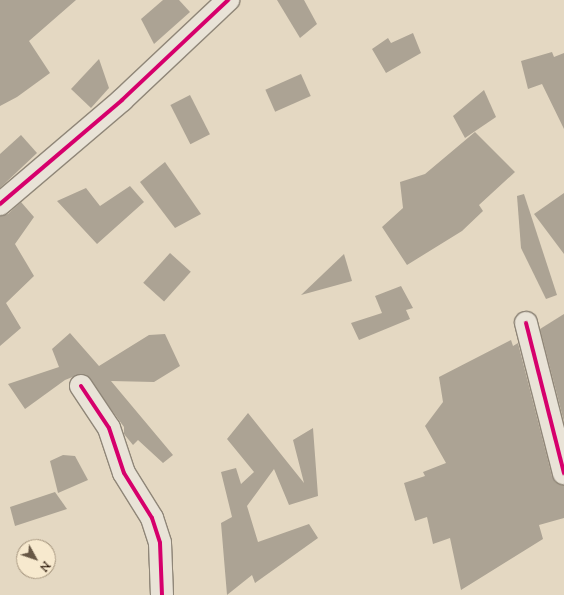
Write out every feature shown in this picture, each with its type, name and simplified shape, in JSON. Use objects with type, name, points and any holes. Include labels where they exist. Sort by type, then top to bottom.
[{"type":"street","points":[[0,204],[122,100],[228,0]]},
{"type":"street","points":[[526,323],[564,473]]},
{"type":"street","points":[[81,386],[109,428],[124,473],[152,518],[160,543],[162,595]]},
{"type":"building","points":[[0,0],[76,0],[29,41],[50,73],[17,97],[0,106]]},
{"type":"building","points":[[163,0],[179,0],[190,12],[154,44],[141,19]]},
{"type":"building","points":[[277,0],[304,0],[317,24],[300,38]]},
{"type":"building","points":[[413,33],[421,53],[386,73],[372,49],[388,38],[391,43]]},
{"type":"building","points":[[552,52],[554,57],[564,53],[564,129],[542,84],[528,89],[521,61]]},
{"type":"building","points":[[99,59],[109,88],[91,108],[71,89]]},
{"type":"building","points":[[301,74],[311,96],[275,112],[265,90]]},
{"type":"building","points":[[484,90],[496,117],[465,138],[453,116]]},
{"type":"building","points":[[190,95],[210,134],[190,144],[170,105]]},
{"type":"building","points":[[475,132],[515,172],[479,205],[483,211],[462,231],[407,265],[382,227],[403,208],[400,182],[425,174]]},
{"type":"building","points":[[21,135],[37,153],[0,188],[0,154]]},
{"type":"building","points":[[165,162],[201,214],[175,228],[140,182]]},
{"type":"building","points":[[130,186],[144,202],[97,244],[57,201],[86,188],[100,206]]},
{"type":"building","points":[[564,193],[564,254],[534,214]]},
{"type":"building","points":[[524,194],[557,295],[546,299],[521,248],[517,196]]},
{"type":"building","points":[[21,202],[34,217],[15,244],[34,276],[6,303],[21,328],[0,346],[0,216],[8,214]]},
{"type":"building","points":[[170,253],[191,272],[164,301],[143,283]]},
{"type":"building","points":[[344,254],[352,281],[301,295]]},
{"type":"building","points":[[401,286],[413,308],[406,310],[410,319],[359,340],[351,323],[382,313],[375,296]]},
{"type":"building","points":[[564,314],[564,422],[540,329]]},
{"type":"building","points":[[70,333],[99,366],[149,335],[165,334],[180,366],[154,382],[111,381],[173,455],[163,463],[138,440],[133,445],[124,434],[124,427],[86,375],[80,374],[65,380],[25,409],[8,384],[59,367],[52,349]]},
{"type":"building","points":[[511,340],[513,346],[518,343],[552,476],[555,482],[564,485],[564,518],[539,525],[543,539],[461,590],[450,538],[433,544],[427,517],[415,521],[404,483],[425,476],[423,472],[446,463],[425,426],[443,402],[439,377]]},
{"type":"building","points":[[248,413],[304,483],[293,440],[313,428],[318,496],[289,505],[274,469],[247,506],[258,542],[309,524],[318,538],[255,583],[252,575],[227,595],[221,523],[232,517],[221,472],[236,468],[241,484],[254,472],[227,439]]},
{"type":"building","points":[[63,455],[75,456],[88,480],[58,493],[50,461]]},
{"type":"building","points":[[55,492],[67,509],[15,526],[10,507]]},
{"type":"cycle path","points":[[0,204],[122,100],[228,0]]},
{"type":"cycle path","points":[[526,323],[564,473]]},
{"type":"cycle path","points":[[81,386],[109,428],[124,473],[152,518],[160,543],[162,595]]}]
